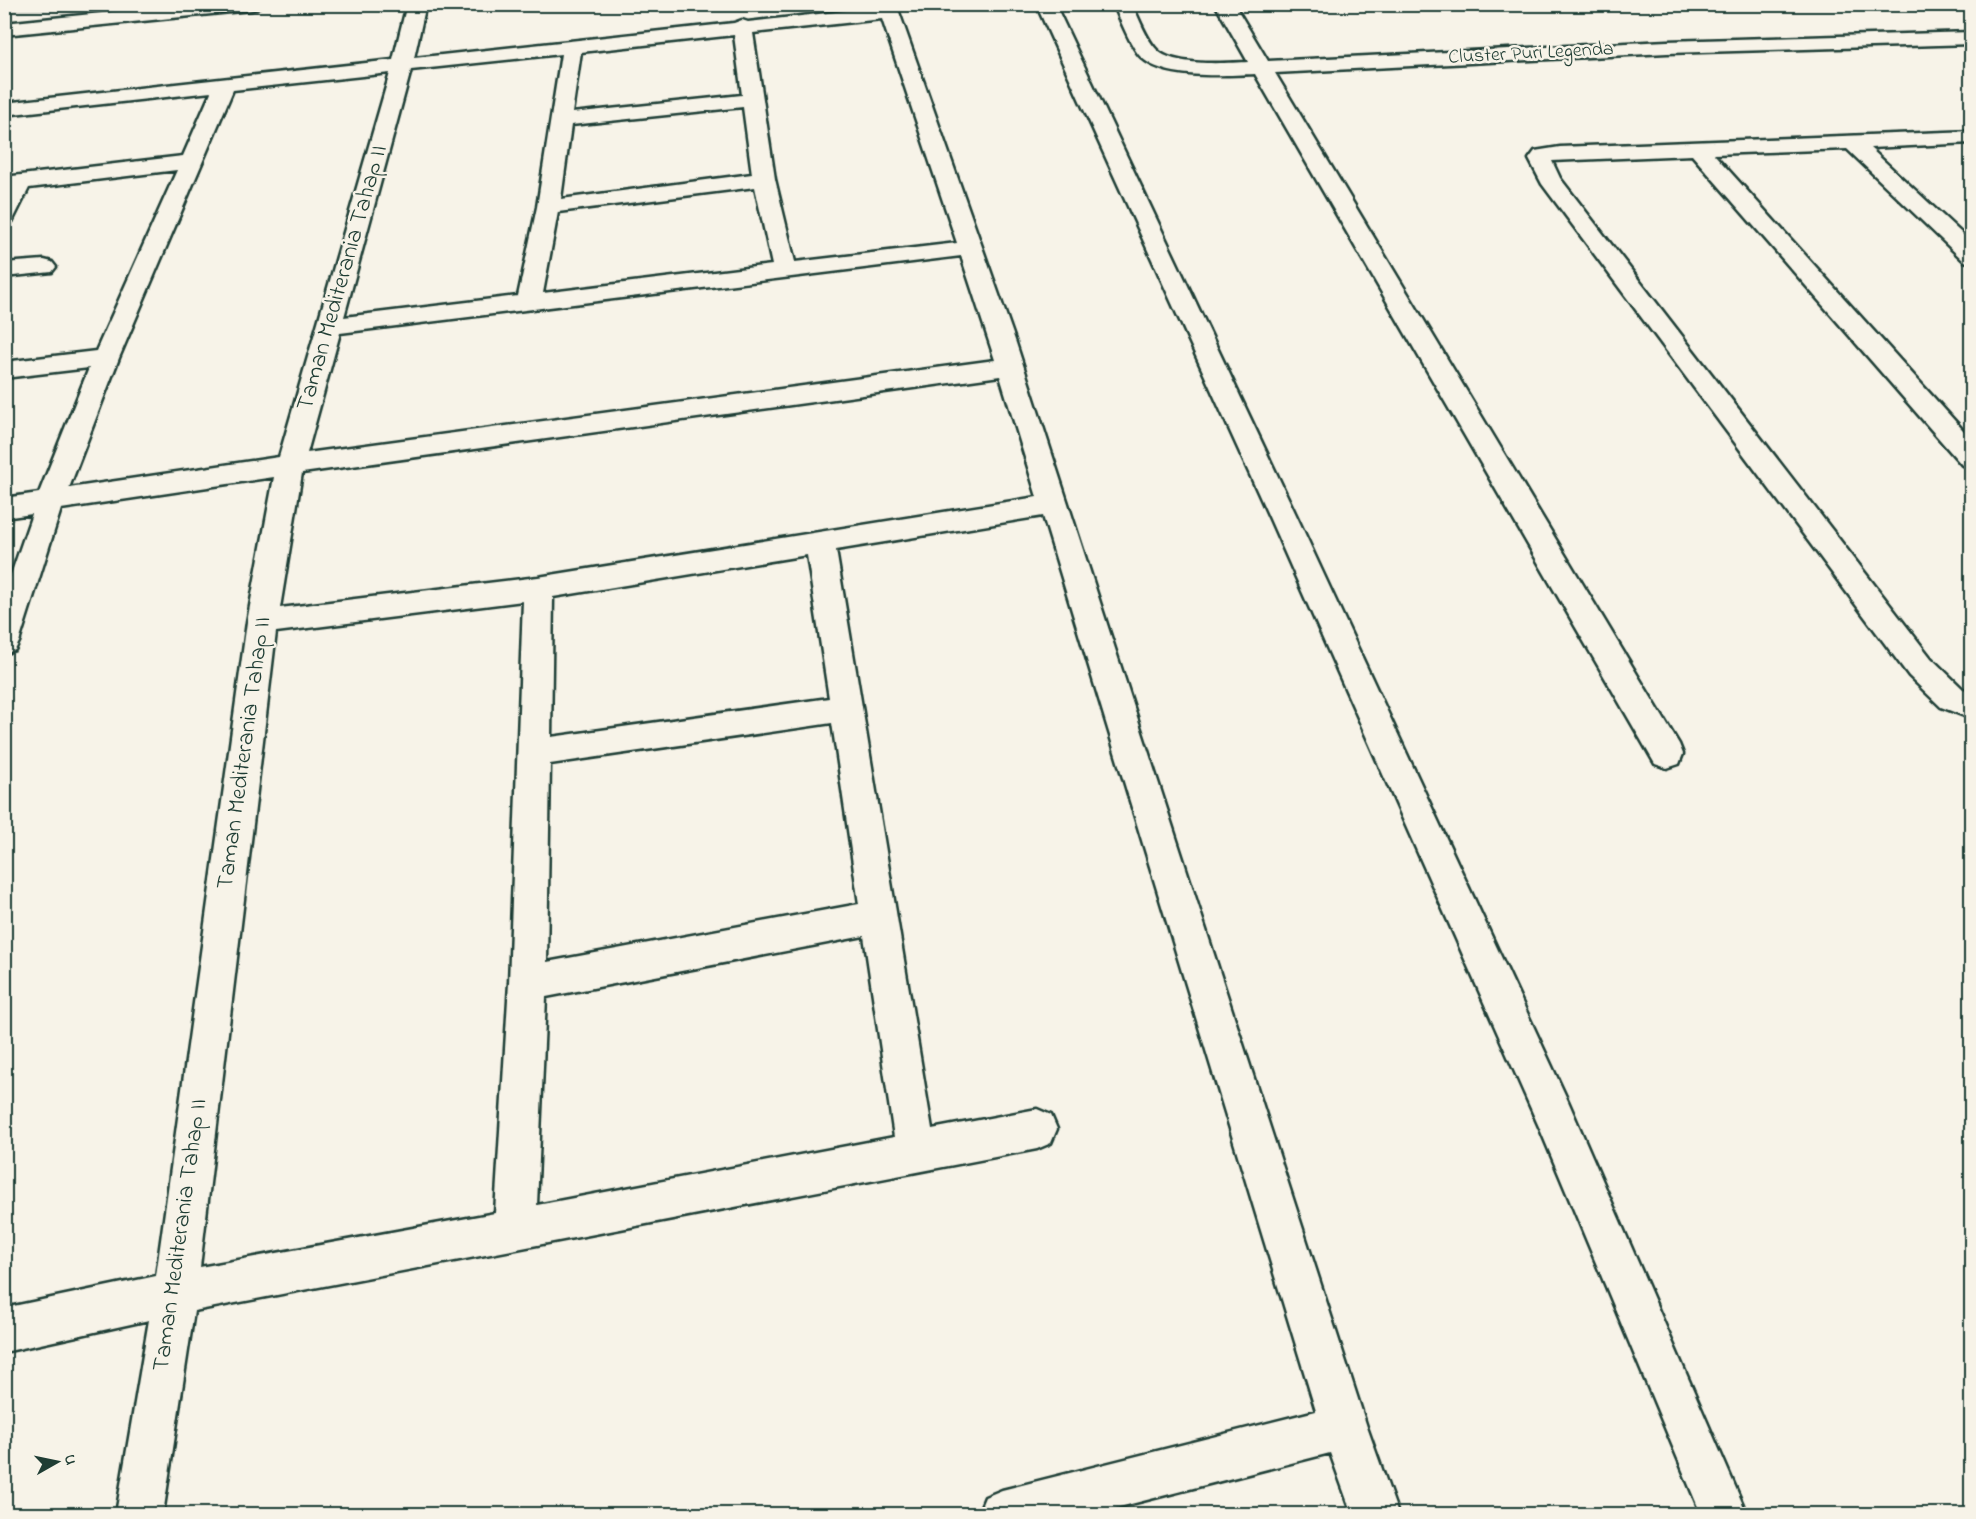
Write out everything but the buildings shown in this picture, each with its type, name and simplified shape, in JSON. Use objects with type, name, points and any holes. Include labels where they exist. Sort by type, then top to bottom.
[{"type":"street","points":[[4,29],[251,4]]},
{"type":"street","name":"Taman Mediterania Tahap II","points":[[140,1515],[175,1293],[262,622],[290,465],[402,66],[417,4]]},
{"type":"street","points":[[1045,4],[1289,530],[1554,1115],[1724,1515]]},
{"type":"street","name":"Cluster Puri Legenda","points":[[1122,4],[1148,53],[1159,60],[1195,67],[1261,69],[1667,47],[1971,38]]},
{"type":"street","points":[[1224,4],[1667,754]]},
{"type":"street","points":[[4,109],[742,26],[889,12],[1010,366],[1344,1427],[1375,1515]]},
{"type":"street","points":[[742,26],[764,179],[785,270]]},
{"type":"street","points":[[529,301],[548,207],[572,45]]},
{"type":"street","points":[[4,642],[50,501],[106,358],[225,84]]},
{"type":"street","points":[[562,120],[753,100]]},
{"type":"street","points":[[1971,137],[1560,154],[1543,156],[1540,159],[1550,179],[1920,667],[1937,686],[1952,698],[1971,706]]},
{"type":"street","points":[[1853,143],[1971,256]]},
{"type":"street","points":[[1698,149],[1971,458]]},
{"type":"street","points":[[4,217],[13,183],[190,162]]},
{"type":"street","points":[[548,207],[764,179]]},
{"type":"street","points":[[330,326],[970,248]]},
{"type":"street","points":[[4,270],[44,267]]},
{"type":"street","points":[[4,370],[106,358]]},
{"type":"street","points":[[4,508],[290,465],[1010,366]]},
{"type":"street","points":[[262,622],[538,588],[1054,504]]},
{"type":"street","points":[[820,542],[916,1151]]},
{"type":"street","points":[[515,1230],[528,983],[538,588]]},
{"type":"street","points":[[533,753],[846,708]]},
{"type":"street","points":[[528,983],[878,917]]},
{"type":"street","points":[[4,1330],[175,1293],[1036,1129]]},
{"type":"street","points":[[1002,1515],[1344,1427]]},
{"type":"shaded area","points":[[5,4],[112,4],[112,5],[5,15]]}]
